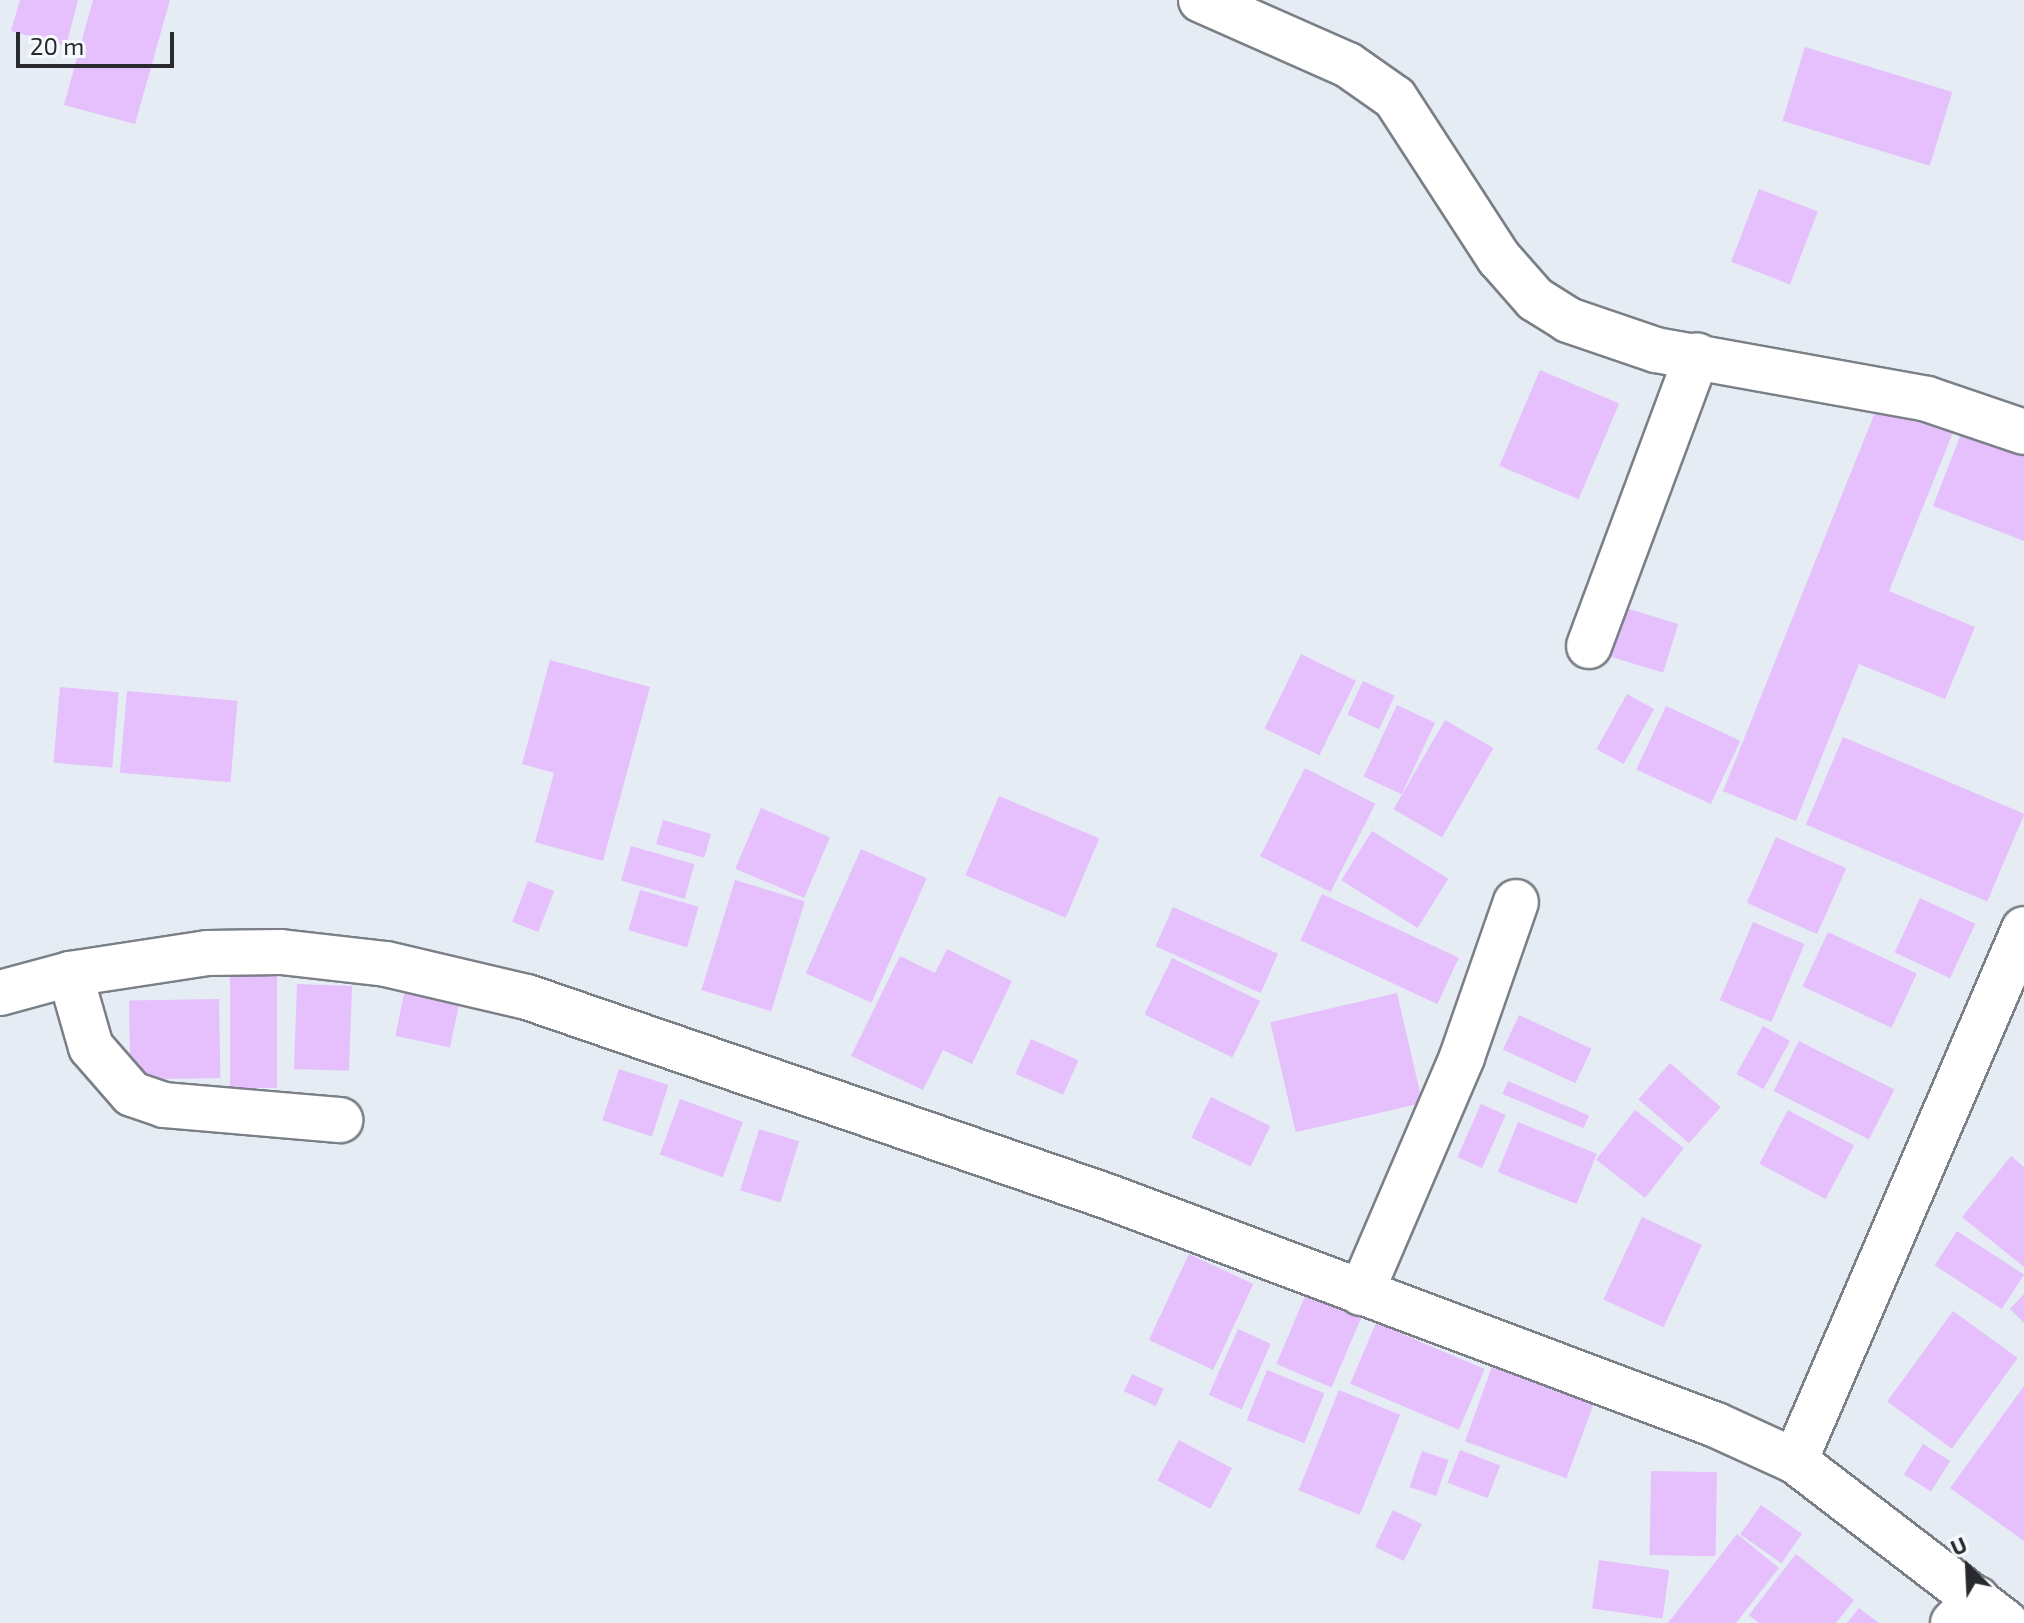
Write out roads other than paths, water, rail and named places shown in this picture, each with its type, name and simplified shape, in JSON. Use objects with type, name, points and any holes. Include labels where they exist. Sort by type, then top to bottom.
[{"type":"street","points":[[1201,0],[1348,65],[1395,98],[1499,258],[1535,299],[1608,338],[1927,399],[2024,432]]},
{"type":"street","points":[[1589,646],[1697,355]]},
{"type":"street","points":[[1361,1293],[1462,1057],[1516,902]]},
{"type":"street","points":[[1795,1461],[2024,929]]},
{"type":"street","points":[[0,993],[70,974],[207,953],[322,954],[527,997],[1109,1197],[1716,1425],[1795,1461],[1978,1615]]},
{"type":"street","points":[[70,974],[91,1047],[132,1094],[164,1105],[340,1120]]}]
